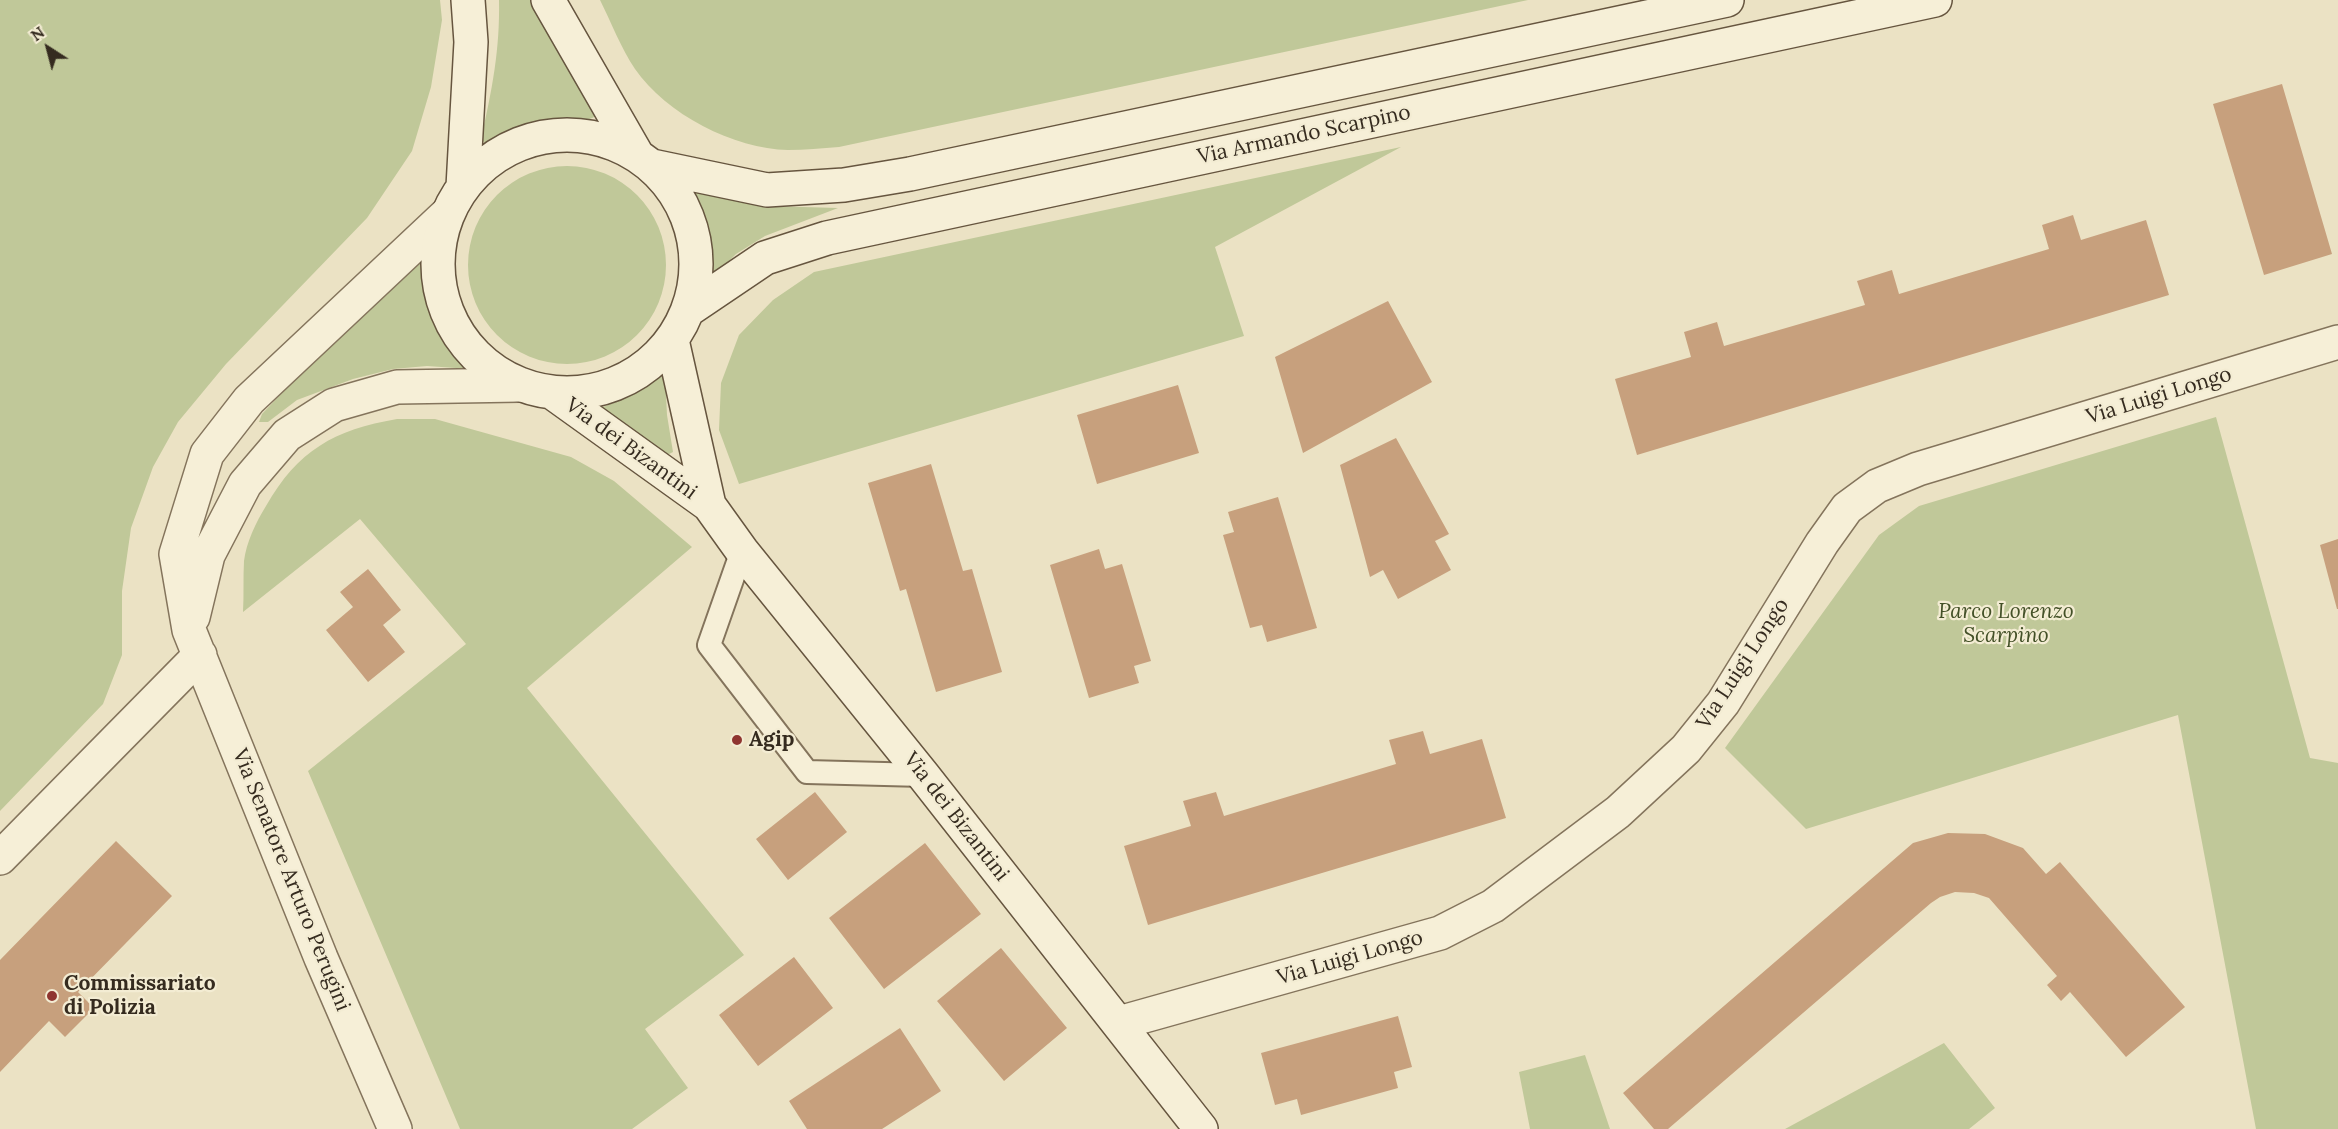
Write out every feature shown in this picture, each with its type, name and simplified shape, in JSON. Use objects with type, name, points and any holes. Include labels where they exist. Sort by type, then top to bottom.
[{"type":"street","points":[[468,0],[471,42],[455,200],[438,254],[441,295],[457,333],[484,364],[520,385]]},
{"type":"street","points":[[0,858],[194,643],[207,555],[245,484],[287,435],[334,405],[397,387],[520,385],[553,393],[580,393],[607,387],[631,376],[654,360],[672,340],[688,310],[696,272],[693,232],[678,196],[644,160],[548,0]]},
{"type":"street","name":"Via Armando Scarpino","points":[[644,160],[767,190],[844,185],[910,174],[1727,0]]},
{"type":"street","name":"Via Armando Scarpino","points":[[688,310],[765,258],[827,238],[1935,0]]},
{"type":"street","name":"Via Senatore Arturo Perugini","points":[[395,1129],[321,958],[194,643],[176,554],[207,454],[249,399],[455,200],[490,160],[525,141],[563,135],[602,139],[644,160]]},
{"type":"street","name":"Via dei Bizantini","points":[[672,340],[709,505]]},
{"type":"street","name":"Via Luigi Longo","points":[[1119,1023],[1440,933],[1493,906],[1618,812],[1686,749],[1723,703],[1822,543],[1847,508],[1877,486],[1918,469],[2338,342]]},
{"type":"street","name":"Via dei Bizantini","points":[[553,393],[709,505],[742,551],[923,775],[1201,1129]]},
{"type":"lane","points":[[742,551],[709,645],[807,772],[923,775]]},
{"type":"green space","points":[[0,0],[440,0],[442,20],[431,87],[412,151],[367,218],[226,364],[178,422],[153,467],[131,528],[122,591],[122,655],[103,704],[0,811]]},
{"type":"green space","points":[[499,0],[533,0],[596,116],[584,120],[564,119],[534,123],[487,145],[481,139],[494,70]]},
{"type":"green space","points":[[600,0],[1528,0],[839,147],[788,150],[767,148],[724,136],[683,114],[664,100],[635,69]]},
{"type":"green space","points":[[1401,147],[1215,247],[1244,336],[739,484],[719,430],[721,383],[739,335],[773,300],[814,272]]},
{"type":"green space","points":[[557,166],[577,166],[605,173],[630,188],[644,202],[659,227],[666,255],[666,275],[659,303],[644,328],[630,342],[596,360],[577,364],[557,364],[529,357],[504,342],[490,328],[472,294],[468,275],[468,255],[475,227],[490,202],[504,188],[538,170]]},
{"type":"green space","points":[[698,190],[768,206],[838,208],[765,236],[736,254],[716,274],[710,273],[706,232],[692,193]]},
{"type":"green space","points":[[423,257],[425,290],[439,333],[470,369],[427,366],[393,369],[353,379],[297,400],[268,422],[259,422],[262,414],[334,338]]},
{"type":"green space","points":[[660,375],[665,376],[667,415],[673,452],[667,455],[596,409],[630,395]]},
{"type":"green space","name":"Parco Lorenzo Scarpino","points":[[2216,417],[2310,758],[2338,763],[2338,1129],[2256,1129],[2178,715],[1806,829],[1725,748],[1879,535],[1919,506]]},
{"type":"green space","points":[[397,419],[435,419],[571,457],[614,481],[692,547],[527,688],[744,955],[645,1029],[688,1088],[632,1129],[460,1129],[308,771],[466,644],[360,519],[243,612],[244,561],[249,540],[266,506],[291,470],[320,446],[336,437],[354,429]]},
{"type":"green space","points":[[1944,1043],[1995,1108],[1969,1129],[1785,1129]]},
{"type":"green space","points":[[1585,1055],[1610,1129],[1530,1129],[1519,1072]]},
{"type":"building","points":[[2282,84],[2332,254],[2264,275],[2213,104]]},
{"type":"building","points":[[2073,215],[2081,240],[2146,220],[2169,295],[1637,455],[1615,379],[1691,357],[1684,332],[1717,322],[1724,346],[1865,305],[1857,281],[1892,270],[1899,294],[2049,249],[2042,225]]},
{"type":"building","points":[[1388,301],[1432,382],[1303,453],[1275,357]]},
{"type":"building","points":[[1178,385],[1199,453],[1097,484],[1077,415]]},
{"type":"building","points":[[1396,438],[1449,534],[1435,541],[1451,570],[1398,599],[1383,570],[1370,577],[1340,465]]},
{"type":"building","points":[[931,464],[963,571],[972,569],[1002,672],[936,692],[906,589],[900,591],[868,483]]},
{"type":"building","points":[[1278,497],[1317,628],[1267,642],[1262,625],[1250,628],[1223,535],[1234,532],[1228,512]]},
{"type":"building","points":[[2338,539],[2338,609],[2337,609],[2320,545]]},
{"type":"building","points":[[1099,549],[1105,569],[1122,564],[1151,661],[1134,666],[1139,683],[1089,698],[1050,565]]},
{"type":"building","points":[[368,569],[401,610],[383,625],[405,652],[368,682],[326,630],[353,607],[340,592]]},
{"type":"building","points":[[1423,731],[1430,754],[1482,739],[1506,818],[1148,925],[1124,846],[1191,826],[1183,801],[1216,792],[1224,816],[1396,764],[1389,740]]},
{"type":"building","points":[[815,792],[847,832],[788,880],[756,839]]},
{"type":"building","points":[[1948,833],[1985,834],[2023,848],[2046,874],[2060,862],[2185,1007],[2126,1057],[2070,992],[2061,1001],[2047,985],[2057,976],[1989,898],[1974,893],[1955,892],[1931,903],[1668,1129],[1654,1129],[1623,1093],[1913,843]]},
{"type":"building","points":[[116,841],[172,896],[78,992],[94,1008],[65,1037],[49,1021],[0,1072],[0,960]]},
{"type":"building","points":[[925,843],[981,914],[884,989],[829,918]]},
{"type":"building","points":[[1001,948],[1067,1028],[1004,1081],[937,1001]]},
{"type":"building","points":[[794,957],[833,1008],[758,1066],[719,1015]]},
{"type":"building","points":[[1398,1016],[1412,1067],[1394,1072],[1398,1088],[1301,1115],[1297,1099],[1275,1105],[1261,1053]]},
{"type":"building","points":[[900,1028],[941,1091],[882,1129],[807,1129],[789,1101]]},
{"type":"place","name":"Agip","points":[[737,740]]},
{"type":"place","name":"Commissariato di Polizia","points":[[52,996]]}]
